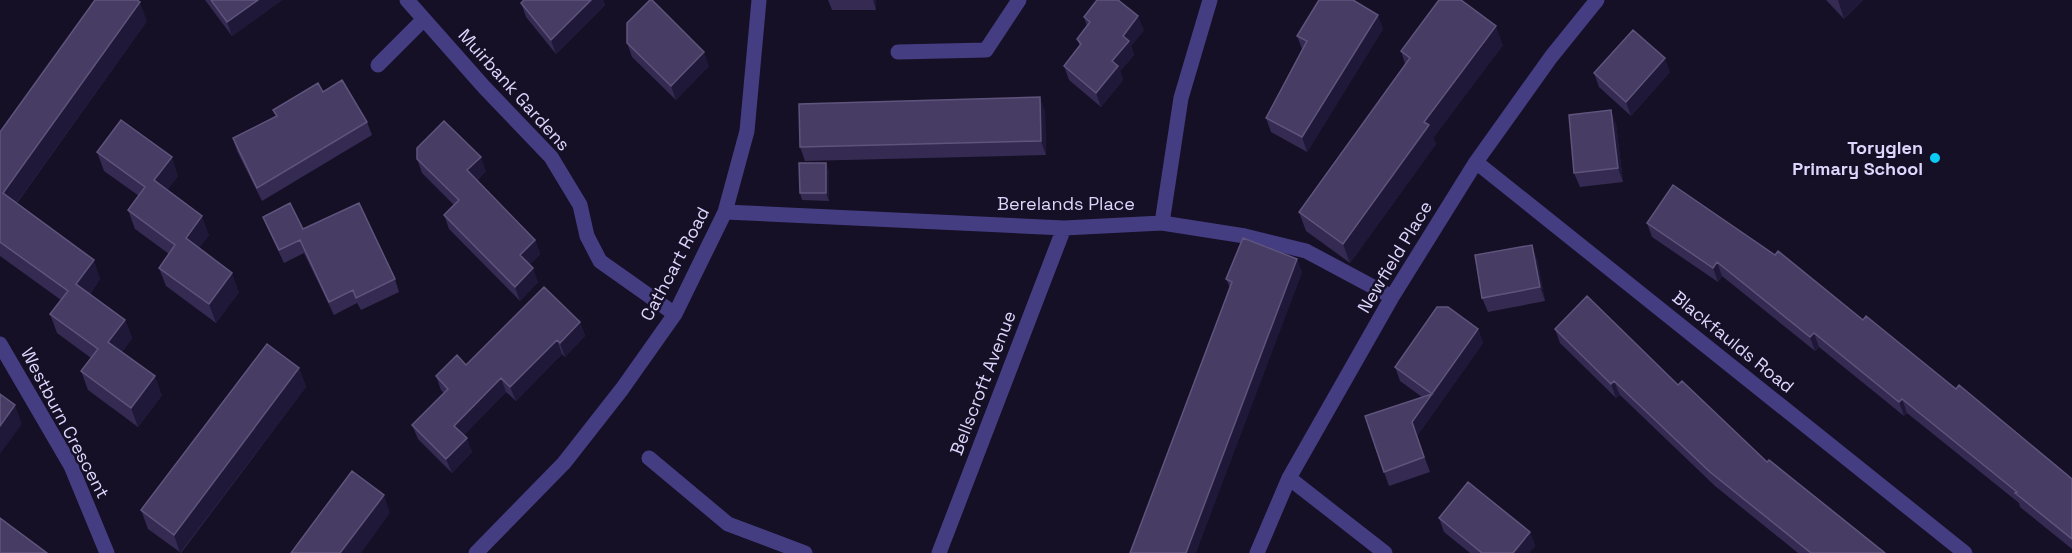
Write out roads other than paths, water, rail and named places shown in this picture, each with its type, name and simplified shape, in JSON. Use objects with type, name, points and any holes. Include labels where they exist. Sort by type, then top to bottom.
[{"type":"street","name":"Cathcart Road","points":[[476,553],[564,463],[622,389],[675,314],[725,212],[747,131],[759,0]]},
{"type":"street","points":[[898,52],[986,50],[1019,0]]},
{"type":"street","points":[[1162,223],[1181,98],[1210,0]]},
{"type":"street","name":"Newfield Place","points":[[1257,553],[1289,478],[1392,297],[1476,162],[1551,57],[1597,0]]},
{"type":"street","name":"Muirbank Gardens","points":[[411,1],[484,87],[551,157],[580,205],[588,236],[600,261],[675,314]]},
{"type":"street","points":[[378,65],[424,19]]},
{"type":"street","name":"Blackfaulds Road","points":[[1476,162],[1965,553]]},
{"type":"street","name":"Berelands Place","points":[[725,212],[1064,228],[1162,223],[1245,236],[1305,251],[1392,297]]},
{"type":"street","name":"Bellscroft Avenue","points":[[939,553],[1064,228]]},
{"type":"street","name":"Westburn Crescent","points":[[0,344],[71,466],[107,553]]},
{"type":"street","points":[[649,458],[728,524],[805,553]]},
{"type":"street","points":[[1289,478],[1385,553]]},
{"type":"place","name":"Toryglen Primary School","points":[[1935,158]]}]
